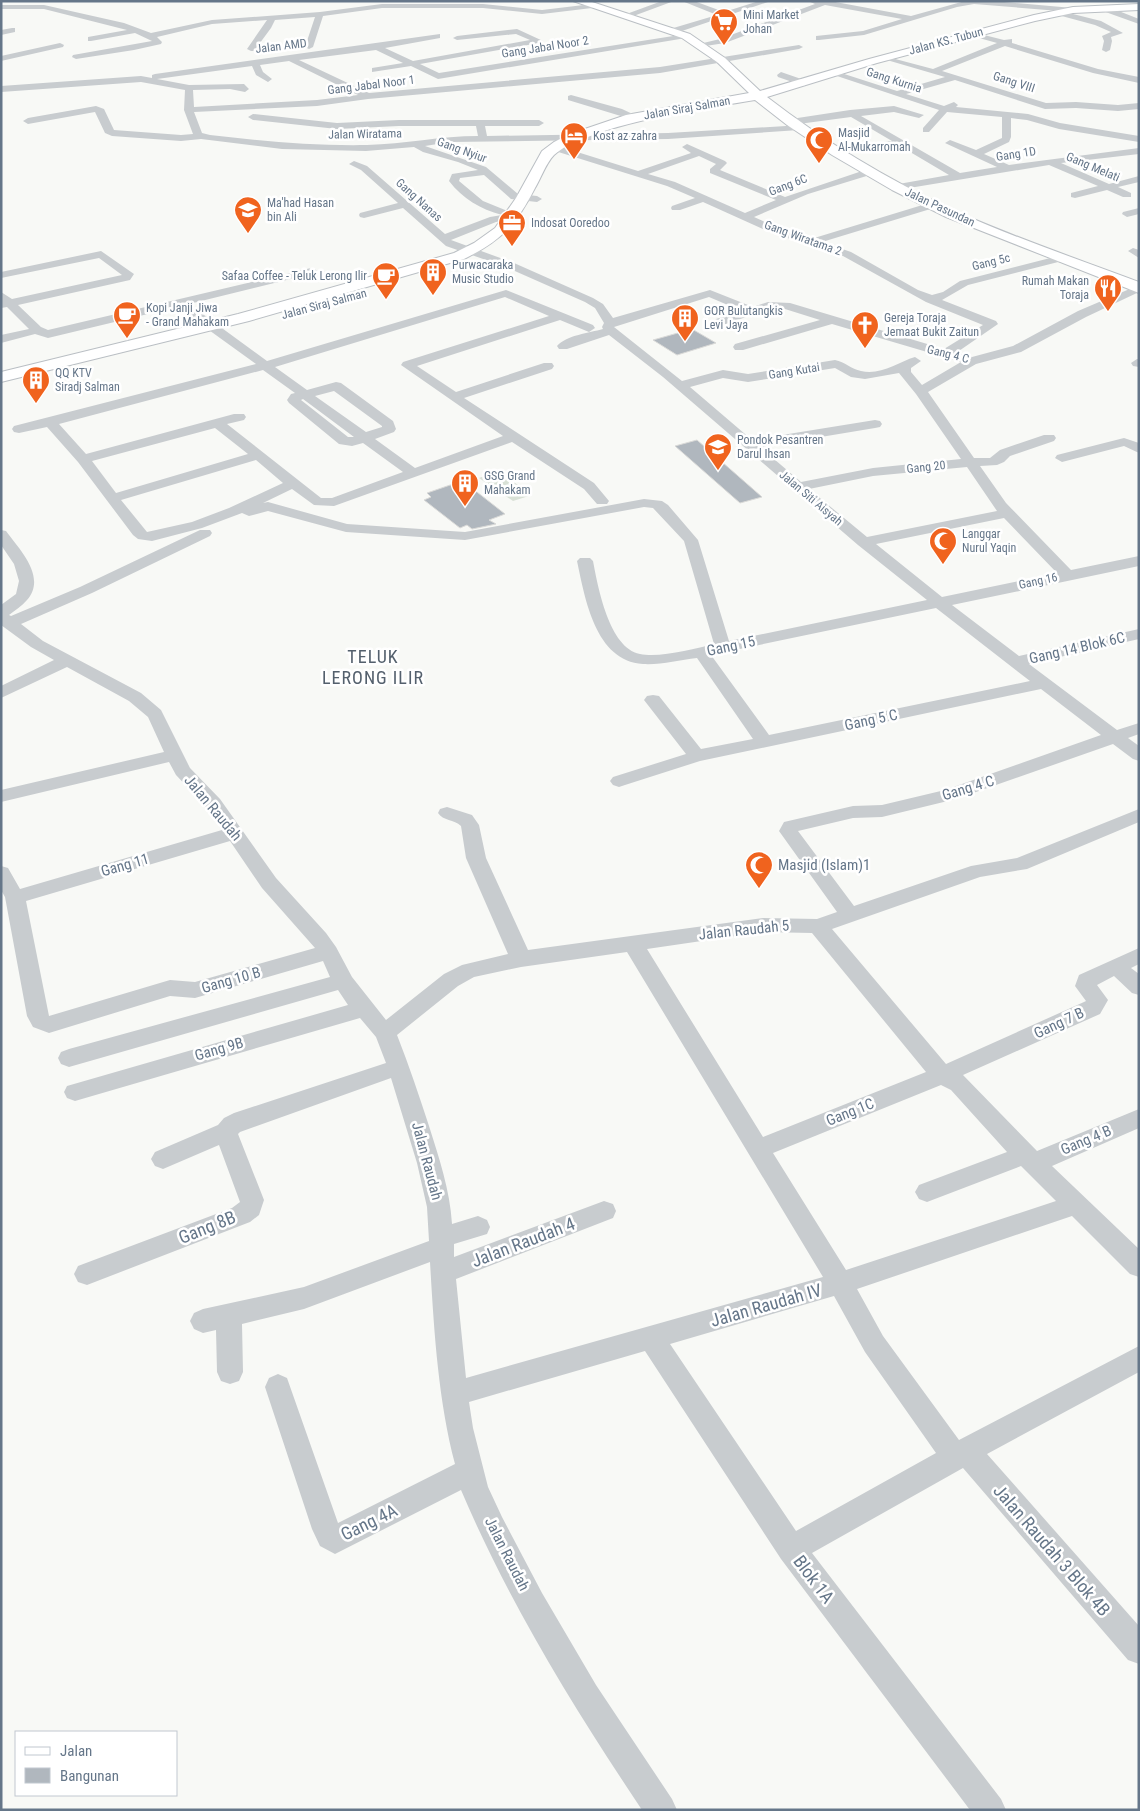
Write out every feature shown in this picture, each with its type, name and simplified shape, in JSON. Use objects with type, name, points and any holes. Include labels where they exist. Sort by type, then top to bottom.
[{"type":"street","name":"Jalan Pasundan","points":[[578,1],[686,36],[717,58],[758,96],[795,124],[869,172],[897,187],[995,232],[1139,288]]},
{"type":"street","points":[[625,16],[670,1]]},
{"type":"street","points":[[686,1],[725,15]]},
{"type":"street","points":[[674,31],[767,1]]},
{"type":"street","points":[[812,1],[828,2],[911,18]]},
{"type":"street","points":[[699,45],[722,41],[736,34],[828,2]]},
{"type":"street","points":[[819,38],[864,33],[956,5],[983,2],[1067,11],[1119,33],[1106,36],[1108,41],[1106,50]]},
{"type":"street","points":[[1085,2],[1103,6],[1139,22]]},
{"type":"street","points":[[1,7],[15,4],[44,8],[121,25],[150,36],[158,42],[134,48],[76,56]]},
{"type":"street","points":[[330,4],[348,10]]},
{"type":"street","points":[[150,36],[212,22],[320,14],[392,6],[453,4],[542,12],[592,6]]},
{"type":"street","points":[[387,14],[392,6]]},
{"type":"street","name":"Jalan KS. Tubun","points":[[758,96],[884,58],[1067,11],[1103,6],[1134,7]]},
{"type":"street","points":[[309,47],[320,14]]},
{"type":"street","points":[[251,49],[267,28],[272,17]]},
{"type":"street","points":[[1,33],[12,30]]},
{"type":"street","points":[[90,39],[136,31]]},
{"type":"street","points":[[375,70],[539,41],[516,31],[457,38]]},
{"type":"street","points":[[975,34],[1096,70],[1139,80]]},
{"type":"street","name":"Jalan AMD","points":[[141,79],[254,62],[377,47],[437,36]]},
{"type":"street","name":"Gang Jabal Noor 2","points":[[421,80],[686,36]]},
{"type":"street","points":[[935,71],[1014,38]]},
{"type":"street","points":[[2,65],[60,45]]},
{"type":"street","points":[[377,47],[438,76]]},
{"type":"street","points":[[658,62],[717,58],[799,47]]},
{"type":"street","points":[[985,51],[1000,54]]},
{"type":"street","points":[[288,58],[368,96]]},
{"type":"street","name":"Gang Jabal Noor 1","points":[[189,110],[306,104],[368,96],[555,78],[660,70],[717,58]]},
{"type":"street","name":"Gang VIII","points":[[884,58],[982,85],[1001,86],[1046,106],[1076,104],[1118,108],[1139,106]]},
{"type":"street","points":[[254,62],[259,73],[268,79]]},
{"type":"street","name":"Gang Kurnia","points":[[835,74],[945,109],[1036,118],[1059,126],[1139,139]]},
{"type":"street","points":[[781,75],[804,83]]},
{"type":"street","points":[[896,94],[955,77]]},
{"type":"street","points":[[3,86],[75,79],[141,79],[189,88],[235,86],[244,87],[245,89]]},
{"type":"street","points":[[982,98],[1001,86]]},
{"type":"street","points":[[189,88],[189,110],[196,133],[201,136]]},
{"type":"street","points":[[391,104],[398,102],[394,94]]},
{"type":"street","name":"Jalan Siraj Salman","points":[[1,385],[476,254],[508,236],[521,222],[530,199],[557,158],[559,149],[583,136],[632,118],[758,96]]},
{"type":"street","points":[[571,98],[619,111],[632,118]]},
{"type":"street","points":[[926,130],[945,109],[966,101]]},
{"type":"street","name":"Jalan Wiratama","points":[[28,121],[96,109],[101,111],[108,131],[112,133],[183,138],[201,136],[282,146],[316,145],[339,137],[394,135],[415,144],[441,139],[583,136],[661,137],[795,124],[850,113],[894,108],[936,119]]},
{"type":"street","points":[[588,111],[605,112],[632,118]]},
{"type":"street","points":[[320,124],[324,112]]},
{"type":"street","points":[[394,135],[400,118],[396,112]]},
{"type":"street","points":[[539,138],[539,123],[542,113]]},
{"type":"street","points":[[850,113],[958,176]]},
{"type":"street","points":[[976,154],[1006,140],[1004,124],[1007,114]]},
{"type":"street","points":[[243,120],[245,117],[250,116],[320,124],[339,137],[394,135],[480,123],[539,123]]},
{"type":"street","points":[[480,123],[484,138]]},
{"type":"street","points":[[661,137],[696,150],[722,163],[713,171],[784,200]]},
{"type":"street","points":[[837,152],[900,143]]},
{"type":"street","points":[[950,143],[1008,168]]},
{"type":"street","name":"Gang Nyiur","points":[[415,144],[426,150],[461,160],[488,172],[511,195],[530,199]]},
{"type":"street","name":"Gang Wiratama 2","points":[[559,149],[671,184],[776,231],[851,256],[930,300],[992,324],[945,354]]},
{"type":"street","name":"Gang 1D","points":[[897,187],[1008,168],[1139,151]]},
{"type":"street","points":[[638,174],[699,153]]},
{"type":"street","name":"Gang Melati","points":[[1050,162],[1127,195]]},
{"type":"street","name":"Gang Nanas","points":[[354,164],[364,168],[443,239],[454,246],[476,254]]},
{"type":"street","points":[[488,172],[456,176],[454,181],[469,198],[480,206],[510,216]]},
{"type":"street","name":"Gang 6C","points":[[745,217],[784,200],[869,172]]},
{"type":"street","points":[[1075,195],[1139,179]]},
{"type":"street","name":"Jalan Siraj Salman","points":[[476,254],[510,216],[530,199]]},
{"type":"street","points":[[676,208],[703,199]]},
{"type":"street","points":[[364,215],[406,204]]},
{"type":"street","points":[[812,242],[933,205]]},
{"type":"street","points":[[1127,214],[1139,211]]},
{"type":"street","points":[[443,239],[494,219],[510,216]]},
{"type":"street","points":[[1,275],[101,254],[128,274],[126,278],[118,280],[4,301]]},
{"type":"street","name":"Jalan Siti Aisyah","points":[[476,254],[531,274],[596,304],[610,327],[681,385],[863,542],[937,603],[1139,755]]},
{"type":"street","name":"Gang 5c","points":[[930,300],[947,294],[964,283],[1062,258]]},
{"type":"street","points":[[4,301],[16,307],[44,334],[199,299],[311,271]]},
{"type":"street","points":[[488,285],[589,328]]},
{"type":"street","name":"Gang 4 C","points":[[720,322],[753,311],[781,305],[972,361],[1018,349],[1082,314],[1139,288]]},
{"type":"street","points":[[18,430],[267,365],[506,293]]},
{"type":"street","points":[[563,346],[610,327],[710,293],[753,311]]},
{"type":"street","points":[[199,299],[267,365],[306,394],[336,410],[420,471]]},
{"type":"street","points":[[180,303],[224,323]]},
{"type":"street","points":[[407,365],[560,316]]},
{"type":"street","points":[[739,347],[831,320]]},
{"type":"street","name":"Jalan Siraj Salman","points":[[1,377],[224,323]]},
{"type":"street","points":[[1,339],[38,330]]},
{"type":"street","points":[[265,349],[319,390],[336,410]]},
{"type":"street","points":[[931,350],[905,368],[905,374],[921,391],[1007,513],[1067,575]]},
{"type":"street","points":[[394,356],[513,438],[589,486],[602,501]]},
{"type":"street","points":[[921,391],[972,361]]},
{"type":"street","name":"Gang Kutai","points":[[681,385],[723,374],[748,378],[834,364],[844,366],[854,373],[864,375],[905,368]]},
{"type":"street","points":[[454,397],[548,366]]},
{"type":"street","points":[[336,386],[389,426],[389,429],[352,442],[344,441],[294,400],[296,397],[306,394],[336,386]]},
{"type":"street","points":[[83,459],[240,417]]},
{"type":"street","points":[[50,422],[83,459],[143,536],[152,537],[213,519],[292,484]]},
{"type":"street","points":[[217,423],[256,456],[314,500],[326,502],[334,502],[513,438]]},
{"type":"street","points":[[749,445],[875,424]]},
{"type":"street","name":"Gang 20","points":[[798,487],[873,472],[970,462],[983,463],[997,460],[1005,453],[1050,438]]},
{"type":"street","points":[[1062,458],[1127,442],[1139,449]]},
{"type":"street","points":[[113,498],[256,456]]},
{"type":"street","points":[[4,618],[86,590],[262,506],[276,507],[346,528],[461,536],[648,503],[663,508],[692,540],[723,648]]},
{"type":"street","points":[[863,542],[1007,513]]},
{"type":"street","points":[[1,534],[24,571],[28,584],[26,592],[4,618]]},
{"type":"street","name":"Gang 15","points":[[585,561],[593,600],[599,616],[623,651],[629,656],[642,659],[723,648],[937,603]]},
{"type":"street","name":"Gang 16","points":[[937,603],[1139,561]]},
{"type":"street","name":"Jalan Raudah","points":[[4,618],[37,644],[135,697],[147,706],[161,724],[182,771],[213,803],[269,883],[329,952],[343,980],[364,1009],[385,1033],[400,1067],[429,1163],[440,1207],[443,1273],[454,1394],[459,1428],[470,1471],[492,1527],[532,1603],[585,1696],[661,1810]]},
{"type":"street","name":"Gang 14 Blok 6C","points":[[1016,662],[1139,634]]},
{"type":"street","points":[[701,652],[765,743]]},
{"type":"street","points":[[1,693],[68,660]]},
{"type":"street","name":"Gang 5 C","points":[[619,781],[697,756],[1044,683]]},
{"type":"street","points":[[653,700],[697,756]]},
{"type":"street","name":"Gang 4 C","points":[[851,916],[788,831],[791,826],[853,812],[882,810],[948,794],[995,780],[1139,728]]},
{"type":"street","points":[[1,796],[174,755]]},
{"type":"street","points":[[447,814],[465,819],[470,825],[476,858],[521,959]]},
{"type":"street","name":"Jalan Raudah 5","points":[[385,1033],[462,972],[479,967],[521,959],[763,925],[818,926],[978,872],[1020,864],[1139,815]]},
{"type":"street","name":"Gang 11","points":[[15,897],[235,832]]},
{"type":"street","points":[[1,873],[15,897]]},
{"type":"street","name":"Gang 10 B","points":[[15,897],[38,1016],[46,1025],[170,988],[195,990],[329,952]]},
{"type":"street","points":[[818,926],[942,1075],[959,1084],[1029,1159],[1139,1266]]},
{"type":"street","name":"Jalan Raudah 3 Blok 4B","points":[[634,944],[840,1283],[874,1344],[961,1454],[1139,1649]]},
{"type":"street","name":"Gang 7 B","points":[[942,1075],[1092,1008],[1097,1000],[1085,983],[1091,978],[1139,955]]},
{"type":"street","points":[[1116,966],[1139,987]]},
{"type":"street","points":[[70,1058],[343,980]]},
{"type":"street","name":"Gang 9B","points":[[75,1092],[364,1009]]},
{"type":"street","points":[[163,1159],[226,1132],[232,1125],[242,1120],[400,1067]]},
{"type":"street","name":"Gang 1C","points":[[758,1149],[942,1075]]},
{"type":"street","name":"Gang 4 B","points":[[927,1192],[1029,1159],[1139,1118]]},
{"type":"street","name":"Gang 8B","points":[[87,1274],[241,1215],[249,1209],[252,1205],[252,1200],[226,1132]]},
{"type":"street","name":"Jalan Raudah IV","points":[[454,1394],[840,1283],[1075,1205]]},
{"type":"street","name":"Jalan Raudah 4","points":[[443,1273],[604,1211]]},
{"type":"street","points":[[203,1321],[304,1298],[478,1227]]},
{"type":"street","points":[[229,1315],[230,1372]]},
{"type":"street","name":"Blok 1A","points":[[650,1338],[791,1549],[990,1810]]},
{"type":"street","points":[[791,1549],[1139,1358]]},
{"type":"street","name":"Gang 4A","points":[[278,1387],[326,1529],[335,1540],[470,1471]]},
{"type":"shaded area","points":[[498,471],[532,495],[513,501],[479,478]]},
{"type":"building","name":"GOR Bulutangkis Levi Jaya","points":[[692,329],[716,343],[677,355],[653,340]]},
{"type":"building","name":"Pondok Pesantren Darul Ihsan","points":[[697,440],[762,497],[740,503],[675,446]]},
{"type":"building","name":"GSG Grand Mahakam","points":[[456,483],[462,487],[468,485],[505,514],[489,520],[496,524],[472,529],[467,525],[460,528],[424,500],[431,497],[427,493]]},
{"type":"place","name":"Mini Market Johan","points":[[724,46]]},
{"type":"place","name":"Kost az zahra","points":[[574,160]]},
{"type":"place","name":"Masjid Al-Mukarromah","points":[[819,164]]},
{"type":"place","name":"Ma'had Hasan bin Ali","points":[[248,234]]},
{"type":"place","name":"Indosat Ooredoo","points":[[512,247]]},
{"type":"place","name":"Purwacaraka Music Studio","points":[[433,296]]},
{"type":"place","name":"Safaa Coffee - Teluk Lerong Ilir","points":[[386,300]]},
{"type":"place","name":"Rumah Makan Toraja","points":[[1108,312]]},
{"type":"place","name":"Kopi Janji Jiwa - Grand Mahakam","points":[[127,339]]},
{"type":"place","name":"GOR Bulutangkis Levi Jaya","points":[[685,342]]},
{"type":"place","name":"Gereja Toraja Jemaat Bukit Zaitun","points":[[865,349]]},
{"type":"place","name":"QQ KTV Siradj Salman","points":[[36,404]]},
{"type":"place","name":"Pondok Pesantren Darul Ihsan","points":[[718,471]]},
{"type":"place","name":"GSG Grand Mahakam","points":[[465,507]]},
{"type":"place","name":"Langgar Nurul Yaqin","points":[[943,565]]},
{"type":"place","name":"Masjid (Islam)1","points":[[759,889]]},
{"type":"district","name":"TELUK LERONG ILIR","points":[[373,666]]}]
